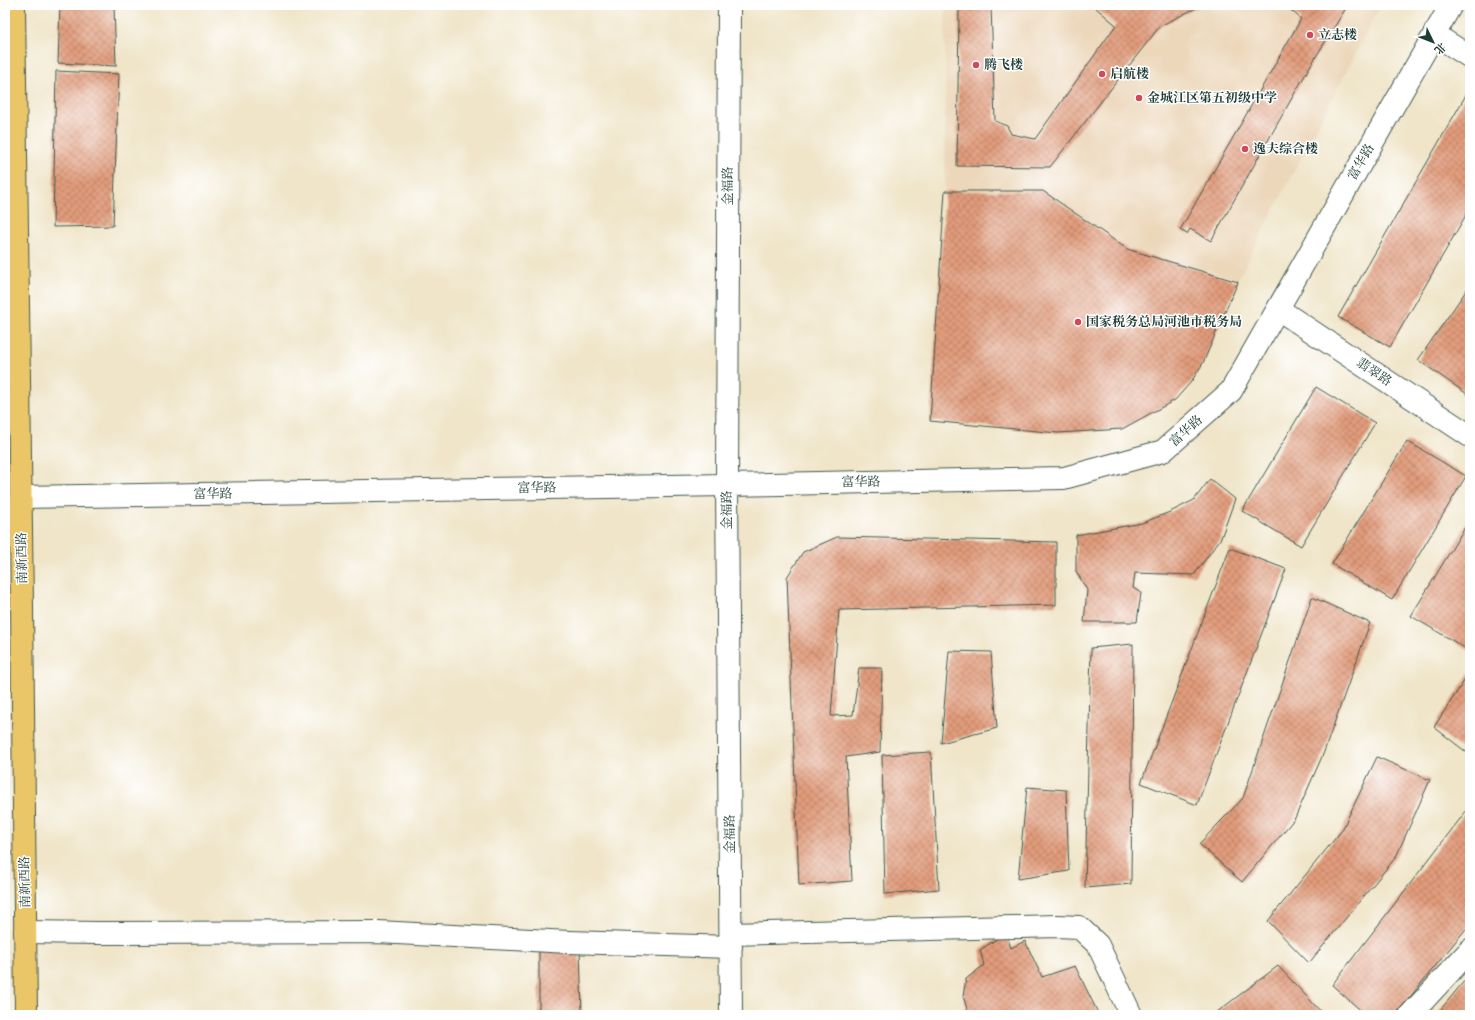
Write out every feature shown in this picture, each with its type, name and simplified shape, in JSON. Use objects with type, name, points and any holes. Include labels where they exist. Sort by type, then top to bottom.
[{"type":"main road","name":"南新西路","points":[[14,5],[26,1015]]},
{"type":"street","name":"金福路","points":[[728,5],[727,485],[731,1015]]},
{"type":"street","name":"富华路","points":[[21,497],[1064,478],[1164,451],[1231,391],[1451,5]]},
{"type":"street","points":[[1434,34],[1470,57]]},
{"type":"street","name":"翡翠路","points":[[1278,308],[1470,436]]},
{"type":"street","points":[[26,932],[378,932],[569,942],[731,941],[1057,926],[1079,927],[1098,945],[1131,1015]]},
{"type":"street","points":[[1410,1015],[1470,950]]},
{"type":"shaded area","name":"金城江区第五初级中学","points":[[945,5],[1381,5],[1238,279],[1127,249],[1043,191],[945,191]]},
{"type":"building","points":[[60,5],[114,5],[116,66],[58,63]]},
{"type":"building","points":[[1097,5],[1202,5],[1160,26],[1050,167],[957,166],[959,9],[991,6],[995,121],[1007,126],[1011,134],[1035,139],[1116,25],[1096,8]]},
{"type":"building","name":"逸夫综合楼","points":[[1285,5],[1343,5],[1346,8],[1309,68],[1211,241],[1190,229],[1187,234],[1180,230],[1301,19]]},
{"type":"building","points":[[56,71],[119,74],[113,226],[53,227]]},
{"type":"building","points":[[1470,88],[1470,208],[1390,347],[1338,317]]},
{"type":"building","name":"国家税务总局河池市税务局","points":[[945,191],[1043,191],[1127,249],[1238,282],[1203,363],[1191,382],[1175,400],[1122,429],[1058,433],[930,421]]},
{"type":"building","points":[[1470,285],[1470,396],[1418,360]]},
{"type":"building","points":[[1316,387],[1375,423],[1301,546],[1242,511]]},
{"type":"building","points":[[1407,441],[1466,476],[1392,600],[1332,564]]},
{"type":"building","points":[[1210,479],[1235,499],[1221,538],[1194,575],[1135,573],[1133,588],[1141,593],[1137,622],[1084,622],[1087,590],[1076,571],[1076,535],[1142,523],[1170,512],[1194,500]]},
{"type":"building","points":[[1470,519],[1470,651],[1411,616]]},
{"type":"building","points":[[837,537],[1056,542],[1056,605],[839,610],[831,716],[853,715],[859,668],[882,668],[880,752],[846,757],[852,881],[799,885],[787,577],[803,552]]},
{"type":"building","points":[[1230,548],[1286,569],[1197,805],[1141,783]]},
{"type":"building","points":[[1312,597],[1370,623],[1324,752],[1295,818],[1242,882],[1199,844],[1243,798]]},
{"type":"building","points":[[1133,644],[1131,884],[1085,888],[1091,648]]},
{"type":"building","points":[[949,651],[991,652],[997,728],[941,743]]},
{"type":"building","points":[[1470,672],[1470,755],[1434,727]]},
{"type":"building","points":[[931,752],[939,889],[885,894],[882,755]]},
{"type":"building","points":[[1377,757],[1430,780],[1396,857],[1309,963],[1268,921],[1342,830]]},
{"type":"building","points":[[1027,787],[1066,790],[1069,871],[1018,879]]},
{"type":"building","points":[[1470,806],[1470,924],[1395,1015],[1366,1015],[1332,985]]},
{"type":"building","points":[[1006,933],[1011,948],[1025,941],[1042,977],[1075,966],[1099,1015],[969,1015],[963,996],[966,979],[984,965],[980,950]]},
{"type":"building","points":[[580,949],[582,1015],[539,1015],[539,950]]},
{"type":"building","points":[[1278,966],[1324,1015],[1213,1015]]},
{"type":"building","points":[[1470,974],[1470,1015],[1436,1015]]},
{"type":"place","name":"立志楼","points":[[1310,35]]},
{"type":"place","name":"腾飞楼","points":[[976,65]]},
{"type":"place","name":"启航楼","points":[[1102,74]]},
{"type":"place","name":"金城江区第五初级中学","points":[[1139,98]]},
{"type":"place","name":"逸夫综合楼","points":[[1245,149]]},
{"type":"place","name":"国家税务总局河池市税务局","points":[[1078,322]]}]
